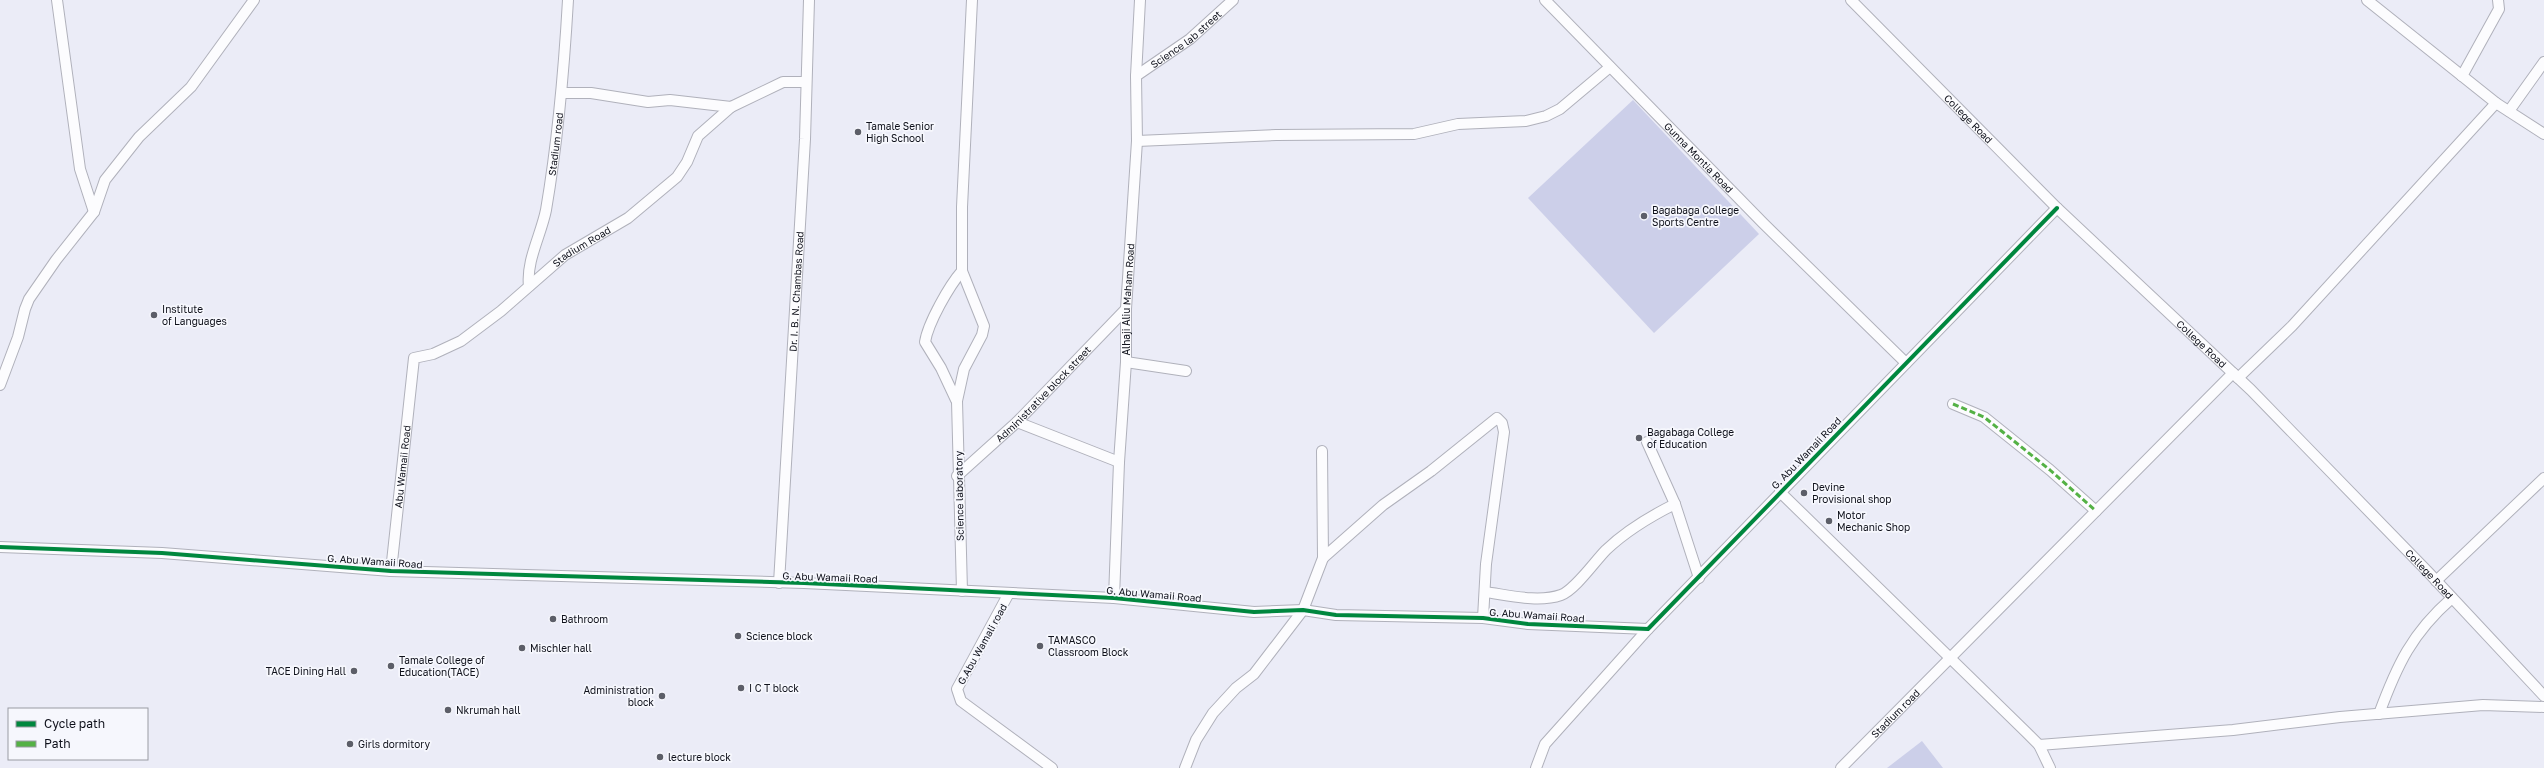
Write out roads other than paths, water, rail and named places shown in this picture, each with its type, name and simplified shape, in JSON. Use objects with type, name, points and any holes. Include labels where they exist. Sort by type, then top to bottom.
[{"type":"street","points":[[57,0],[80,169],[94,212]]},
{"type":"street","points":[[0,385],[18,337],[29,299],[59,255],[94,212],[105,180],[139,137],[175,105],[191,87],[254,0]]},
{"type":"street","name":"Stadium road","points":[[529,286],[528,273],[546,210],[562,93],[568,0]]},
{"type":"street","name":"Dr. I. B. N. Chambas Road","points":[[779,583],[806,82],[809,0]]},
{"type":"street","points":[[957,402],[941,368],[925,342],[926,332],[950,284],[962,272],[962,207],[972,0]]},
{"type":"street","name":"Alhaji Aliu Maham Road","points":[[1114,598],[1119,462],[1126,362],[1126,309],[1137,141],[1136,76],[1140,0]]},
{"type":"street","name":"Science lab street","points":[[1136,76],[1190,39],[1233,0]]},
{"type":"street","name":"Gunna Montia Road","points":[[1545,0],[1906,363]]},
{"type":"street","name":"College Road","points":[[1851,0],[2058,208],[2235,376],[2436,581],[2544,696]]},
{"type":"street","points":[[2367,0],[2496,103],[2544,134]]},
{"type":"street","points":[[2462,76],[2499,9],[2498,0]]},
{"type":"street","points":[[2509,111],[2544,62]]},
{"type":"street","points":[[1137,141],[1276,135],[1414,134],[1458,124],[1526,121],[1546,116],[1560,109],[1610,67]]},
{"type":"street","name":"Stadium Road","points":[[412,362],[418,356],[433,354],[461,341],[565,255],[628,218],[677,177],[687,162],[698,136],[731,107],[783,82],[806,82]]},
{"type":"street","points":[[562,93],[591,93],[648,102],[670,100],[731,107]]},
{"type":"street","name":"Stadium road","points":[[1841,768],[2096,511],[2235,376],[2292,326],[2496,103]]},
{"type":"street","name":"G. Abu Wamaii Road","points":[[0,547],[176,554],[391,571],[779,583],[1009,593],[1114,598],[1254,612],[1303,610],[1336,615],[1483,618],[1528,624],[1648,629],[2058,208]]},
{"type":"street","name":"Science laboratory","points":[[962,272],[984,326],[982,335],[964,369],[959,383],[957,402],[957,476],[962,591]]},
{"type":"street","name":"Administrative block street","points":[[957,476],[1017,422],[1126,309]]},
{"type":"street","name":"Abu Wamaii Road","points":[[391,571],[412,362]]},
{"type":"street","points":[[1126,362],[1186,371]]},
{"type":"street","points":[[1953,404],[1984,417],[2050,470],[2096,511]]},
{"type":"street","points":[[1323,558],[1383,505],[1437,467],[1497,418],[1502,423],[1504,432],[1483,618]]},
{"type":"street","points":[[1017,422],[1119,462]]},
{"type":"street","points":[[1647,442],[1675,504],[1699,578]]},
{"type":"street","points":[[1185,768],[1196,740],[1212,713],[1236,688],[1254,674],[1303,610],[1323,558],[1322,451]]},
{"type":"street","points":[[2436,581],[2544,478]]},
{"type":"street","points":[[1780,492],[2039,745],[2050,768]]},
{"type":"street","points":[[1485,592],[1532,598],[1552,597],[1567,592],[1607,550],[1630,529],[1675,504]]},
{"type":"street","name":"G.Abu Wamali road","points":[[1009,593],[957,689],[957,695],[961,702],[1052,768]]},
{"type":"street","points":[[2379,714],[2399,662],[2429,620],[2452,598]]},
{"type":"street","points":[[1536,768],[1546,744],[1648,629]]},
{"type":"street","points":[[2039,745],[2233,730],[2340,717],[2483,705],[2544,707]]},
{"type":"place","name":"Tamale Senior High School","points":[[858,132]]},
{"type":"place","name":"Bagabaga College Sports Centre","points":[[1644,216]]},
{"type":"place","name":"Institute of Languages","points":[[154,315]]},
{"type":"place","name":"Bagabaga College of Education","points":[[1639,438]]},
{"type":"place","name":"Devine Provisional shop","points":[[1804,493]]},
{"type":"place","name":"Motor Mechanic Shop","points":[[1829,521]]},
{"type":"place","name":"Bathroom","points":[[553,619]]},
{"type":"place","name":"Science block","points":[[738,636]]},
{"type":"place","name":"TAMASCO Classroom Block","points":[[1040,646]]},
{"type":"place","name":"Mischler hall","points":[[522,648]]},
{"type":"place","name":"Tamale College of Education(TACE)","points":[[391,666]]},
{"type":"place","name":"TACE Dining Hall","points":[[354,671]]},
{"type":"place","name":"I C T block","points":[[741,688]]},
{"type":"place","name":"Administration block","points":[[662,696]]},
{"type":"place","name":"Nkrumah hall","points":[[448,710]]},
{"type":"place","name":"Girls dormitory","points":[[350,744]]},
{"type":"place","name":"lecture block","points":[[660,757]]}]
